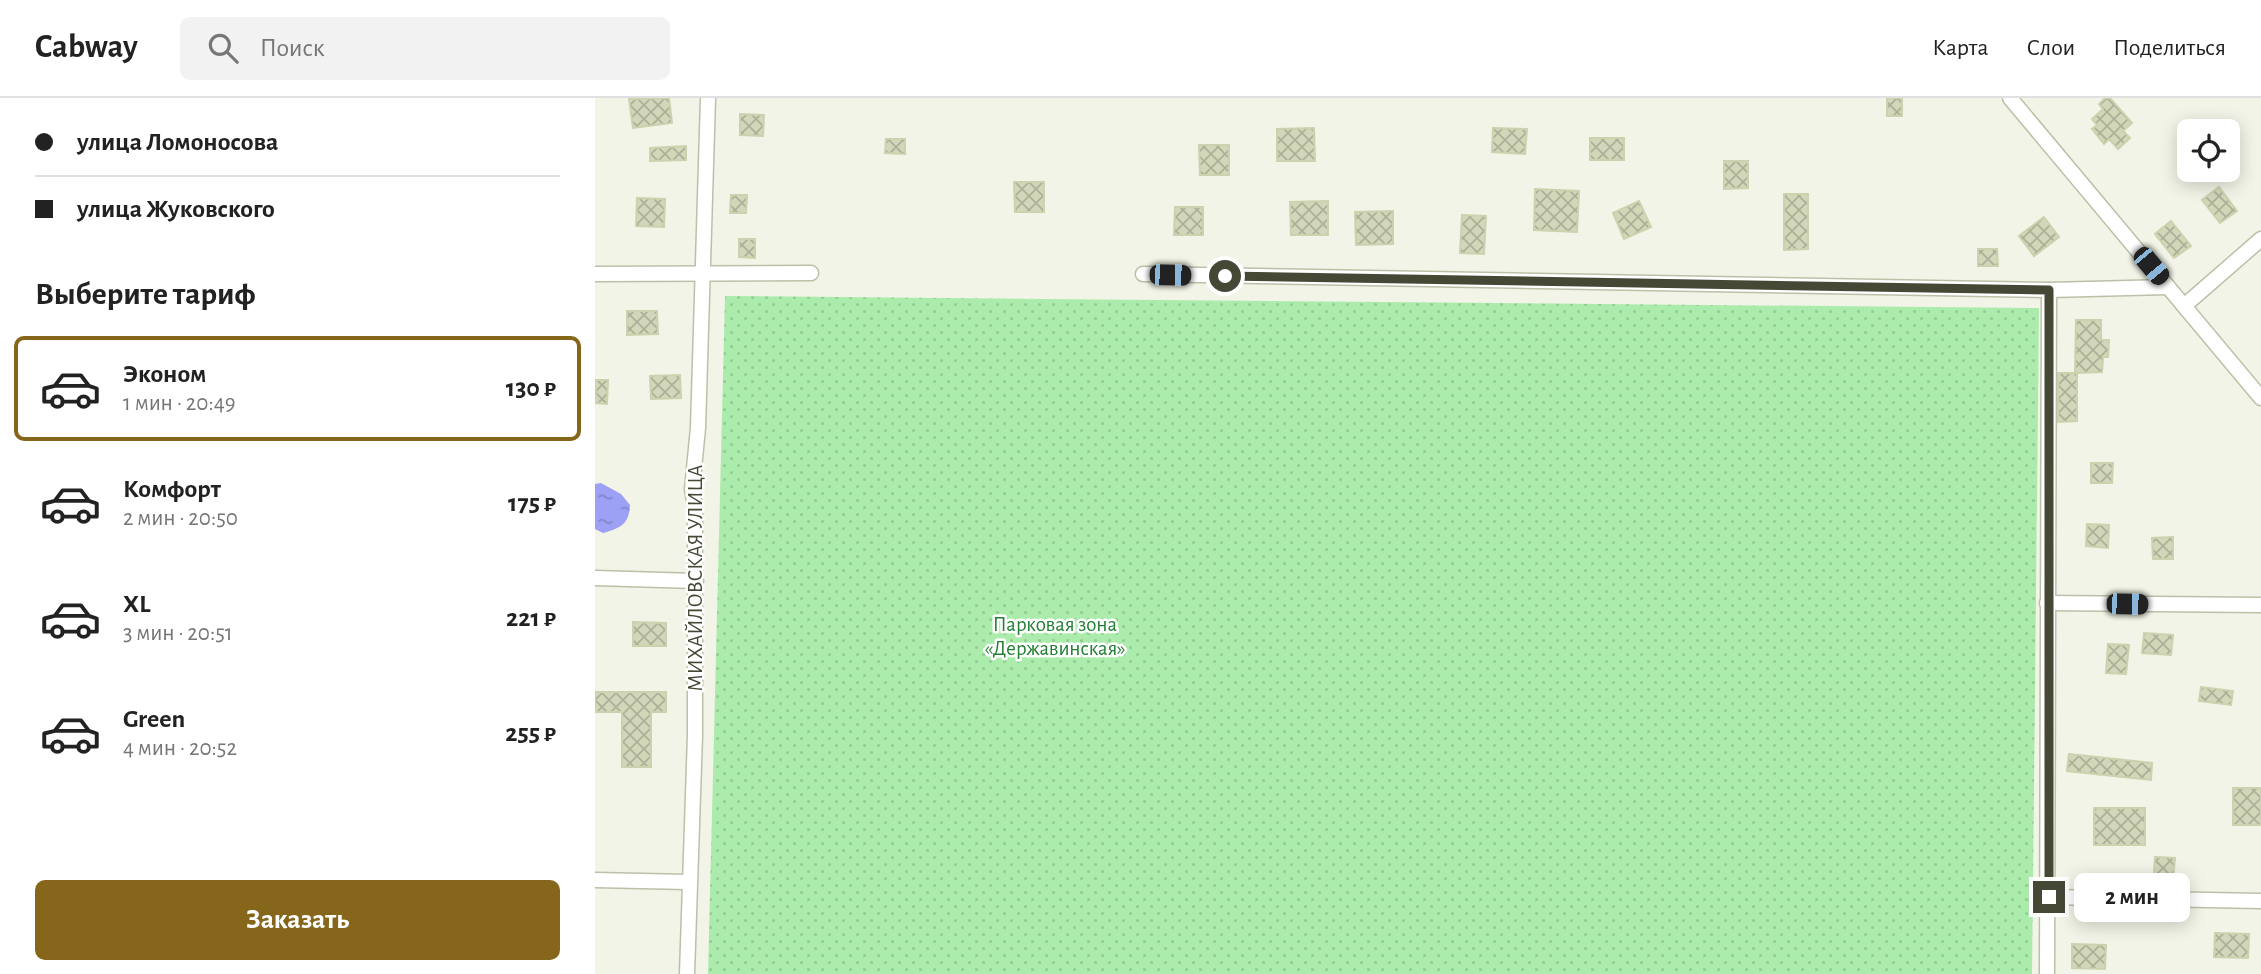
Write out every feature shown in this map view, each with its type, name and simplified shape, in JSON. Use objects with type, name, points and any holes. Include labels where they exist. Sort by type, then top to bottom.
[{"type":"street","name":"МИХАЙЛОВСКАЯ УЛИЦА","points":[[687,974],[695,735],[696,581],[692,489],[704,274],[708,98]]},
{"type":"street","points":[[2010,98],[2261,398]]},
{"type":"street","points":[[2184,306],[2261,239]]},
{"type":"street","points":[[595,274],[811,274]]},
{"type":"street","points":[[1143,274],[2049,290],[2168,287]]},
{"type":"street","points":[[2047,974],[2049,290]]},
{"type":"street","points":[[595,578],[696,581]]},
{"type":"street","points":[[2047,603],[2261,605]]},
{"type":"street","points":[[595,880],[688,882]]},
{"type":"street","points":[[2049,897],[2261,901]]},
{"type":"green space","name":"Парковая зона «Державинская»","points":[[725,296],[2039,308],[2032,974],[708,974]]},
{"type":"water","points":[[601,483],[621,494],[630,505],[623,525],[603,533],[595,529],[595,484]]},
{"type":"building","points":[[669,98],[672,123],[633,128],[629,99]]},
{"type":"building","points":[[1887,98],[1902,98],[1902,116],[1887,116]]},
{"type":"building","points":[[2105,98],[2110,98],[2132,123],[2123,131],[2130,138],[2118,149],[2109,139],[2104,144],[2092,129],[2097,125],[2092,119],[2103,109],[2099,104]]},
{"type":"building","points":[[740,114],[764,115],[763,136],[740,135]]},
{"type":"building","points":[[1314,128],[1315,161],[1277,161],[1277,129]]},
{"type":"building","points":[[1493,128],[1527,129],[1525,154],[1492,152]]},
{"type":"building","points":[[1590,138],[1624,138],[1624,160],[1590,160]]},
{"type":"building","points":[[886,139],[905,139],[905,154],[885,153]]},
{"type":"building","points":[[1199,145],[1229,145],[1229,175],[1200,175]]},
{"type":"building","points":[[686,146],[686,160],[650,161],[650,148]]},
{"type":"building","points":[[1724,161],[1748,161],[1748,188],[1724,189]]},
{"type":"building","points":[[1014,182],[1044,182],[1044,212],[1015,212]]},
{"type":"building","points":[[2219,187],[2237,211],[2220,223],[2202,200]]},
{"type":"building","points":[[1535,189],[1579,191],[1577,232],[1534,230]]},
{"type":"building","points":[[1784,194],[1808,194],[1808,249],[1784,250]]},
{"type":"building","points":[[731,195],[747,195],[746,213],[730,213]]},
{"type":"building","points":[[637,198],[665,199],[664,227],[636,226]]},
{"type":"building","points":[[1328,201],[1328,235],[1291,235],[1290,202]]},
{"type":"building","points":[[1639,201],[1651,227],[1624,239],[1613,213]]},
{"type":"building","points":[[1175,207],[1203,207],[1203,235],[1174,235]]},
{"type":"building","points":[[1393,211],[1393,244],[1356,245],[1355,212]]},
{"type":"building","points":[[1462,215],[1486,216],[1484,254],[1460,253]]},
{"type":"building","points":[[2044,217],[2059,237],[2034,256],[2019,236]]},
{"type":"building","points":[[2171,221],[2191,246],[2174,258],[2155,234]]},
{"type":"building","points":[[739,239],[755,239],[755,258],[739,257]]},
{"type":"building","points":[[1978,249],[1997,249],[1998,266],[1978,266]]},
{"type":"building","points":[[627,311],[657,311],[658,334],[627,335]]},
{"type":"building","points":[[2076,320],[2101,320],[2101,340],[2109,340],[2108,357],[2103,357],[2102,372],[2077,373],[2077,421],[2058,422],[2058,373],[2075,373]]},
{"type":"building","points":[[680,375],[681,398],[651,399],[650,376]]},
{"type":"building","points":[[596,380],[608,380],[607,404],[595,403]]},
{"type":"building","points":[[2091,463],[2113,463],[2112,483],[2091,483]]},
{"type":"building","points":[[2087,524],[2109,525],[2108,548],[2086,546]]},
{"type":"building","points":[[2173,537],[2173,559],[2153,559],[2152,538]]},
{"type":"building","points":[[633,622],[666,623],[666,646],[633,646]]},
{"type":"building","points":[[2144,633],[2173,635],[2171,655],[2142,653]]},
{"type":"building","points":[[2108,644],[2129,645],[2126,674],[2106,673]]},
{"type":"building","points":[[2201,687],[2233,691],[2231,705],[2199,701]]},
{"type":"building","points":[[595,692],[666,692],[666,712],[651,712],[651,767],[622,767],[622,712],[595,712]]},
{"type":"building","points":[[2069,754],[2152,763],[2151,780],[2067,771]]},
{"type":"building","points":[[2233,788],[2261,788],[2261,825],[2233,825]]},
{"type":"building","points":[[2094,808],[2145,808],[2145,845],[2094,845]]},
{"type":"building","points":[[2155,857],[2175,858],[2172,890],[2153,889]]},
{"type":"building","points":[[2215,933],[2249,934],[2248,958],[2214,957]]},
{"type":"building","points":[[2072,944],[2106,945],[2105,969],[2072,968]]},
{"type":"route","points":[[1225,276],[2049,290],[2049,897]]}]
